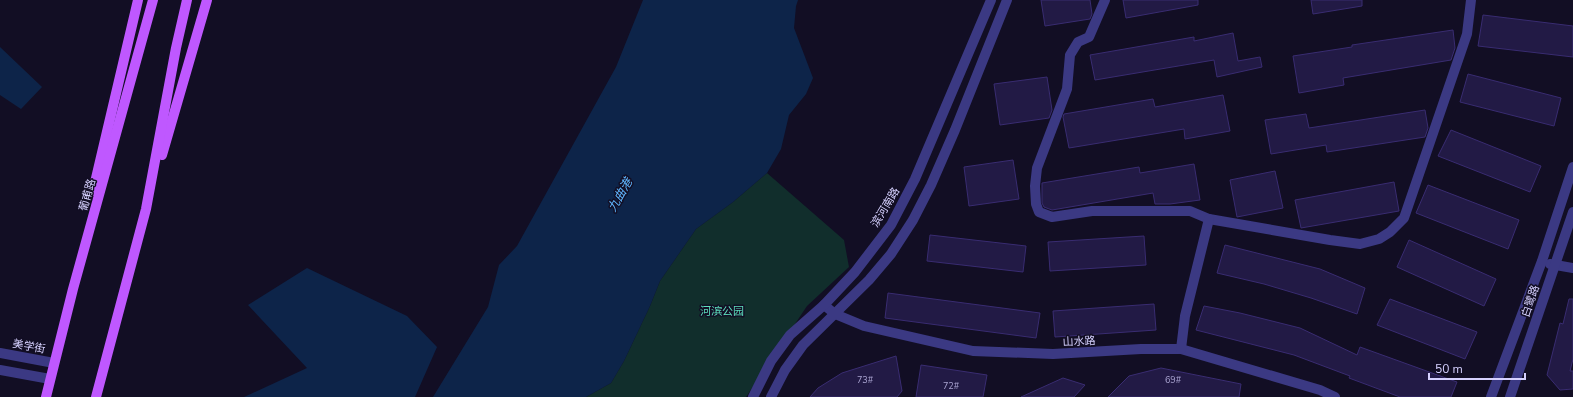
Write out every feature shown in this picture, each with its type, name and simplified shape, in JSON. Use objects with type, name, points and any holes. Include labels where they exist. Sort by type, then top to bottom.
[{"type":"main road","points":[[73,288],[138,0]]},
{"type":"main road","name":"葡甫路","points":[[46,397],[73,288],[153,0]]},
{"type":"main road","points":[[146,209],[176,48],[187,0]]},
{"type":"main road","points":[[96,397],[146,209],[207,0]]},
{"type":"street","name":"滨河南路","points":[[753,397],[771,361],[790,335],[824,305],[855,272],[891,225],[915,179],[992,0]]},
{"type":"street","points":[[771,397],[785,370],[803,345],[869,280],[887,259],[914,220],[952,137],[1007,0]]},
{"type":"street","points":[[1105,0],[1089,36],[1078,42],[1070,55],[1067,89],[1037,168],[1035,186],[1036,204],[1039,212],[1052,217],[1092,210],[1190,211],[1209,219],[1360,244],[1379,239],[1390,232],[1404,218],[1467,34],[1471,0]]},
{"type":"street","points":[[1491,397],[1542,261],[1573,167]]},
{"type":"street","name":"白鹭路","points":[[1510,397],[1573,212]]},
{"type":"street","points":[[1181,350],[1185,316],[1209,219]]},
{"type":"street","points":[[1542,261],[1573,268]]},
{"type":"street","name":"山水路","points":[[824,305],[835,314],[877,330],[973,351],[1053,354],[1141,349],[1181,350],[1320,390],[1335,397]]},
{"type":"street","name":"美学街","points":[[0,353],[54,363]]},
{"type":"street","points":[[0,370],[50,379]]},
{"type":"green space","name":"河滨公园","points":[[767,173],[844,240],[849,267],[807,306],[746,397],[586,397],[611,383],[624,361],[660,281],[696,229],[733,202]]},
{"type":"water","name":"九曲港","points":[[643,0],[798,0],[794,28],[813,78],[806,94],[789,115],[781,149],[767,173],[733,202],[696,229],[660,281],[624,361],[611,383],[586,397],[433,397],[488,307],[499,265],[517,246],[616,67]]},
{"type":"water","points":[[0,47],[42,87],[21,109],[0,95]]},
{"type":"water","points":[[307,268],[407,316],[437,347],[415,397],[244,397],[307,368],[248,305]]},
{"type":"building","points":[[1041,0],[1090,0],[1092,14],[1090,19],[1045,26]]},
{"type":"building","points":[[1123,0],[1198,0],[1198,5],[1126,18]]},
{"type":"building","points":[[1311,0],[1362,0],[1362,6],[1313,14]]},
{"type":"building","points":[[1483,15],[1573,26],[1573,57],[1478,46]]},
{"type":"building","points":[[1453,30],[1455,48],[1451,60],[1343,78],[1344,85],[1299,93],[1293,56],[1352,47],[1352,45]]},
{"type":"building","points":[[1233,33],[1238,61],[1260,57],[1262,67],[1217,77],[1214,60],[1095,80],[1090,55],[1194,37],[1194,41]]},
{"type":"building","points":[[1468,74],[1561,98],[1554,126],[1460,102]]},
{"type":"building","points":[[1047,77],[1052,110],[1049,118],[1000,125],[994,84]]},
{"type":"building","points":[[1223,95],[1230,131],[1185,139],[1184,129],[1069,148],[1063,117],[1064,114],[1153,99],[1155,107]]},
{"type":"building","points":[[1425,110],[1428,128],[1425,137],[1327,152],[1326,145],[1271,154],[1265,120],[1306,114],[1309,128]]},
{"type":"building","points":[[1451,130],[1541,166],[1530,192],[1438,156]]},
{"type":"building","points":[[1013,160],[1019,199],[969,206],[964,167]]},
{"type":"building","points":[[1194,164],[1200,200],[1170,204],[1155,204],[1153,193],[1052,210],[1044,207],[1042,203],[1042,183],[1139,167],[1140,173]]},
{"type":"building","points":[[1275,171],[1283,208],[1237,217],[1230,180]]},
{"type":"building","points":[[1394,182],[1399,211],[1301,228],[1295,200]]},
{"type":"building","points":[[1428,185],[1519,220],[1508,249],[1416,213]]},
{"type":"building","points":[[930,235],[1026,246],[1023,272],[927,261]]},
{"type":"building","points":[[1144,236],[1146,265],[1050,271],[1048,242]]},
{"type":"building","points":[[1409,240],[1496,279],[1484,306],[1397,267]]},
{"type":"building","points":[[1225,245],[1320,269],[1365,288],[1357,314],[1264,284],[1217,273]]},
{"type":"building","points":[[888,293],[1040,313],[1036,338],[885,318]]},
{"type":"building","points":[[1390,299],[1477,332],[1465,359],[1377,325]]},
{"type":"building","points":[[1569,299],[1573,299],[1573,359],[1570,371],[1573,371],[1573,389],[1560,390],[1547,375],[1560,323],[1563,324]]},
{"type":"building","points":[[1154,304],[1156,330],[1055,337],[1053,311]]},
{"type":"building","points":[[1204,306],[1240,313],[1300,328],[1357,355],[1360,347],[1457,382],[1451,397],[1400,397],[1294,355],[1196,330]]},
{"type":"building","points":[[896,356],[902,391],[897,397],[810,397],[818,388],[842,373]]},
{"type":"building","points":[[921,365],[987,375],[983,397],[916,397]]},
{"type":"building","points":[[1161,368],[1241,384],[1239,397],[1108,397],[1129,376]]},
{"type":"building","points":[[1063,378],[1085,385],[1074,397],[1021,397]]}]
